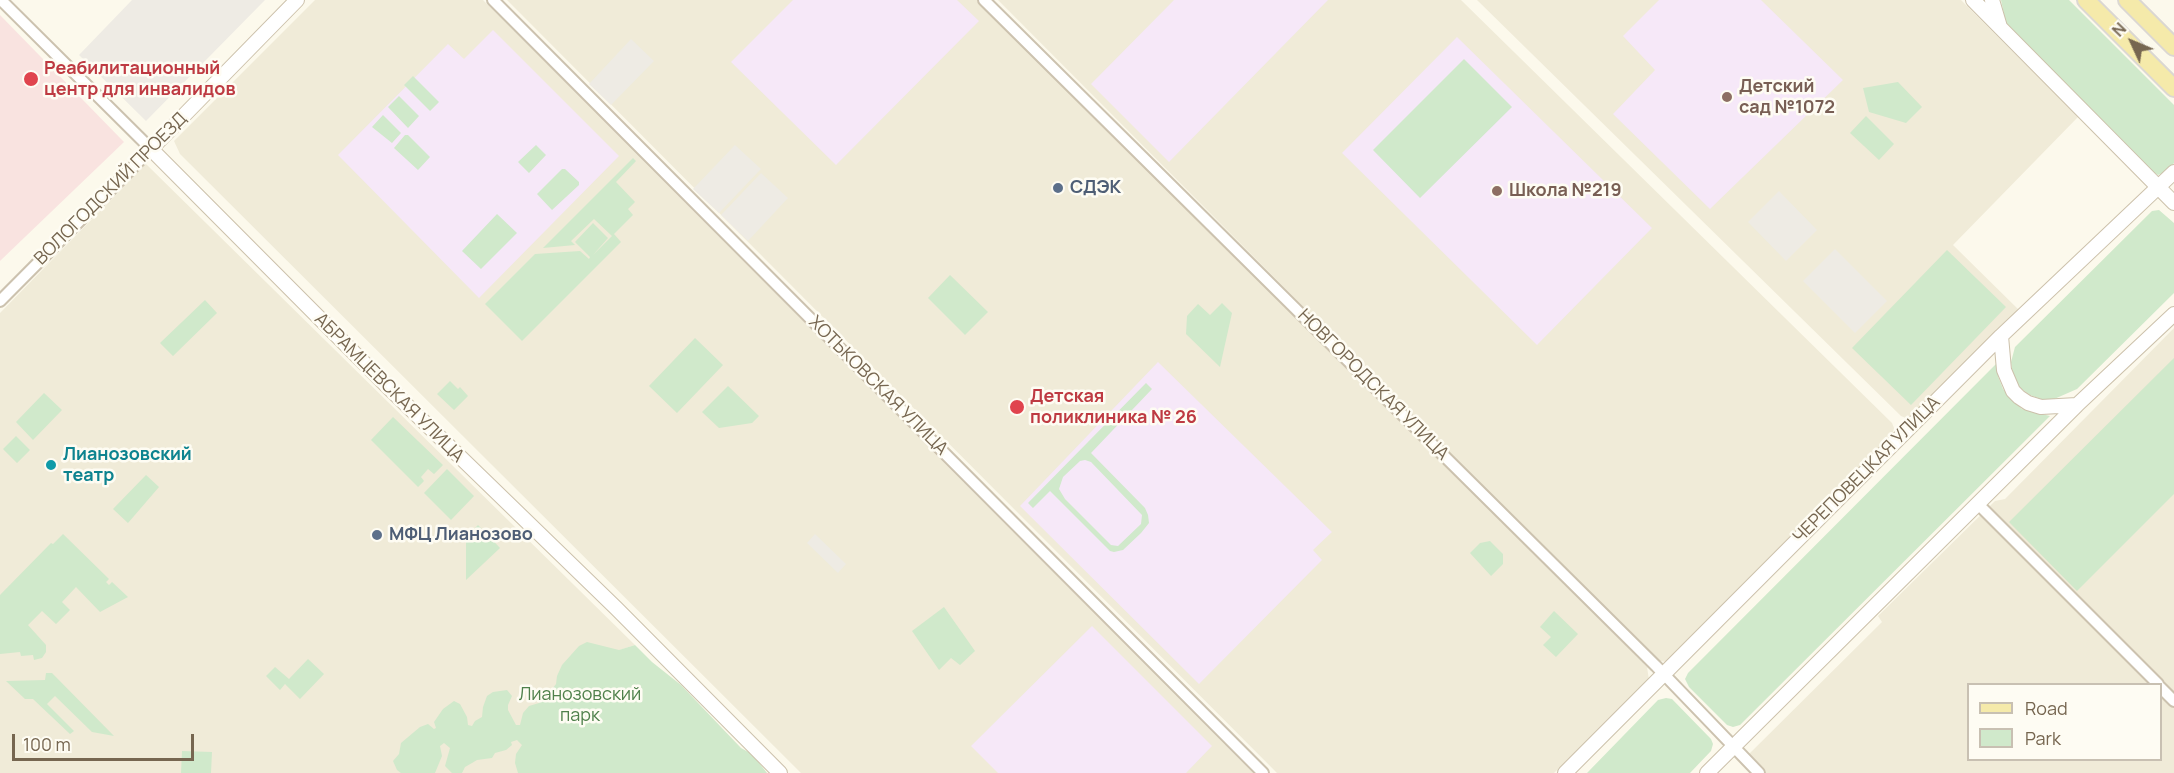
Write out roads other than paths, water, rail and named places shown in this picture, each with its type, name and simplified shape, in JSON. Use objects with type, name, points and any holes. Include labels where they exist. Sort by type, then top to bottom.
[{"type":"main road","name":"ВОЛОГОДСКИЙ ПРОЕЗД","points":[[151,149],[297,0]]},
{"type":"main road","points":[[1973,0],[2174,203]]},
{"type":"main road","points":[[1992,0],[2000,28]]},
{"type":"main road","points":[[2086,0],[2174,88]]},
{"type":"main road","points":[[2127,0],[2174,47]]},
{"type":"main road","name":"АБРАМЦЕВСКАЯ УЛИЦА","points":[[151,149],[388,388],[560,553],[780,773]]},
{"type":"main road","name":"ЧЕРЕПОВЕЦКАЯ УЛИЦА","points":[[1565,773],[2001,336],[2174,172]]},
{"type":"main road","points":[[1707,773],[2077,405],[2174,314]]},
{"type":"main road","points":[[2001,336],[2004,370],[2013,391],[2019,397],[2028,403],[2041,406],[2077,405]]},
{"type":"street","name":"АБРАМЦЕВСКАЯ УЛИЦА","points":[[1,0],[151,149]]},
{"type":"street","name":"ХОТЬКОВСКАЯ УЛИЦА","points":[[494,0],[1263,773]]},
{"type":"street","name":"НОВГОРОДСКАЯ УЛИЦА","points":[[984,0],[1760,773]]},
{"type":"street","name":"ВОЛОГОДСКИЙ ПРОЕЗД","points":[[0,301],[151,149]]},
{"type":"street","points":[[1978,504],[2156,683]]},
{"type":"street","points":[[2162,689],[2174,701]]},
{"type":"place","name":"Реабилитационный центр для инвалидов","points":[[31,79]]},
{"type":"place","name":"Детский сад №1072","points":[[1727,97]]},
{"type":"place","name":"СДЭК","points":[[1058,188]]},
{"type":"place","name":"Школа №219","points":[[1497,191]]},
{"type":"place","name":"Детская поликлиника № 26","points":[[1017,407]]},
{"type":"place","name":"Лианозовский театр","points":[[51,465]]},
{"type":"place","name":"МФЦ Лианозово","points":[[377,535]]},
{"type":"park label","name":"Лианозовский парк","points":[[580,705]]}]
